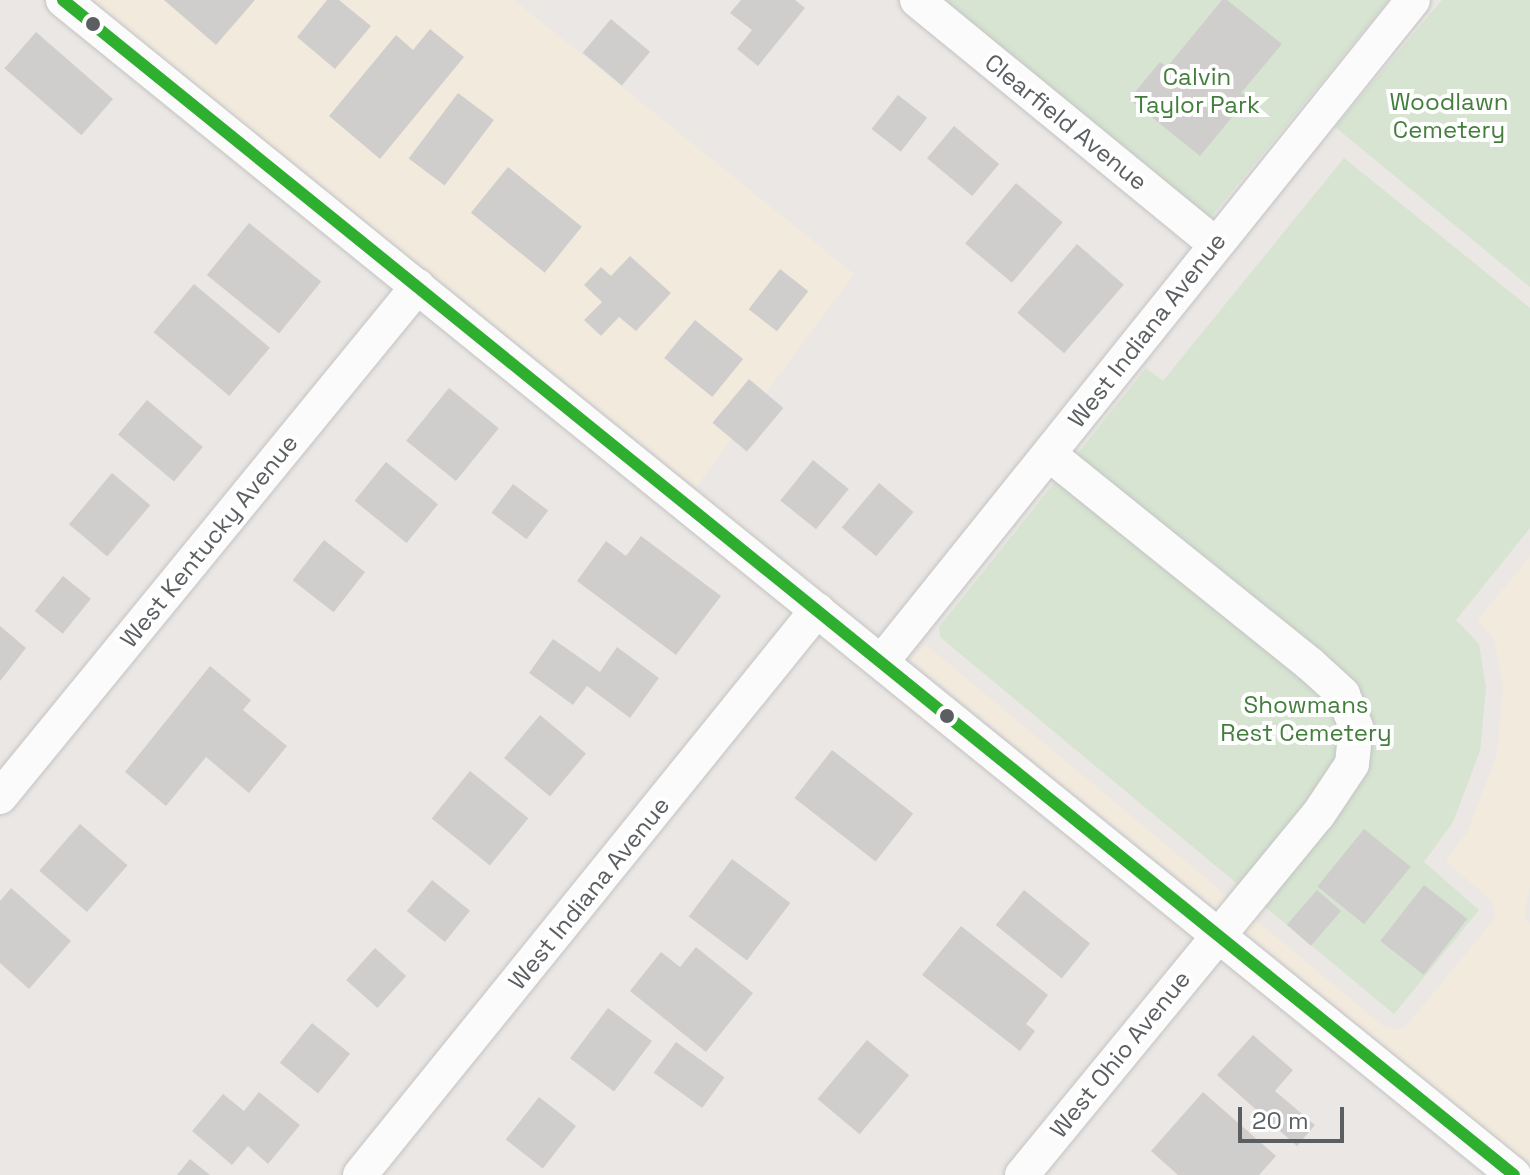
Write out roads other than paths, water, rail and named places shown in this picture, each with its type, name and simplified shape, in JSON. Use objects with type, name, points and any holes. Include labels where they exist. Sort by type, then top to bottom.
[{"type":"street","points":[[63,0],[817,610],[883,660],[1514,1175]]},
{"type":"street","name":"Clearfield Avenue","points":[[917,0],[1215,244]]},
{"type":"street","name":"West Indiana Avenue","points":[[883,660],[1413,0]]},
{"type":"street","name":"West Kentucky Avenue","points":[[0,797],[418,286]]},
{"type":"street","name":"West Ohio Avenue","points":[[1022,1175],[1318,815],[1352,764],[1356,727],[1343,694],[1310,664],[1049,454]]},
{"type":"street","name":"West Indiana Avenue","points":[[360,1175],[817,610]]},
{"type":"park label","name":"Calvin Taylor Park","points":[[1197,91]]},
{"type":"park label","name":"Woodlawn Cemetery","points":[[1449,116]]},
{"type":"park label","name":"Showmans Rest Cemetery","points":[[1306,719]]}]
